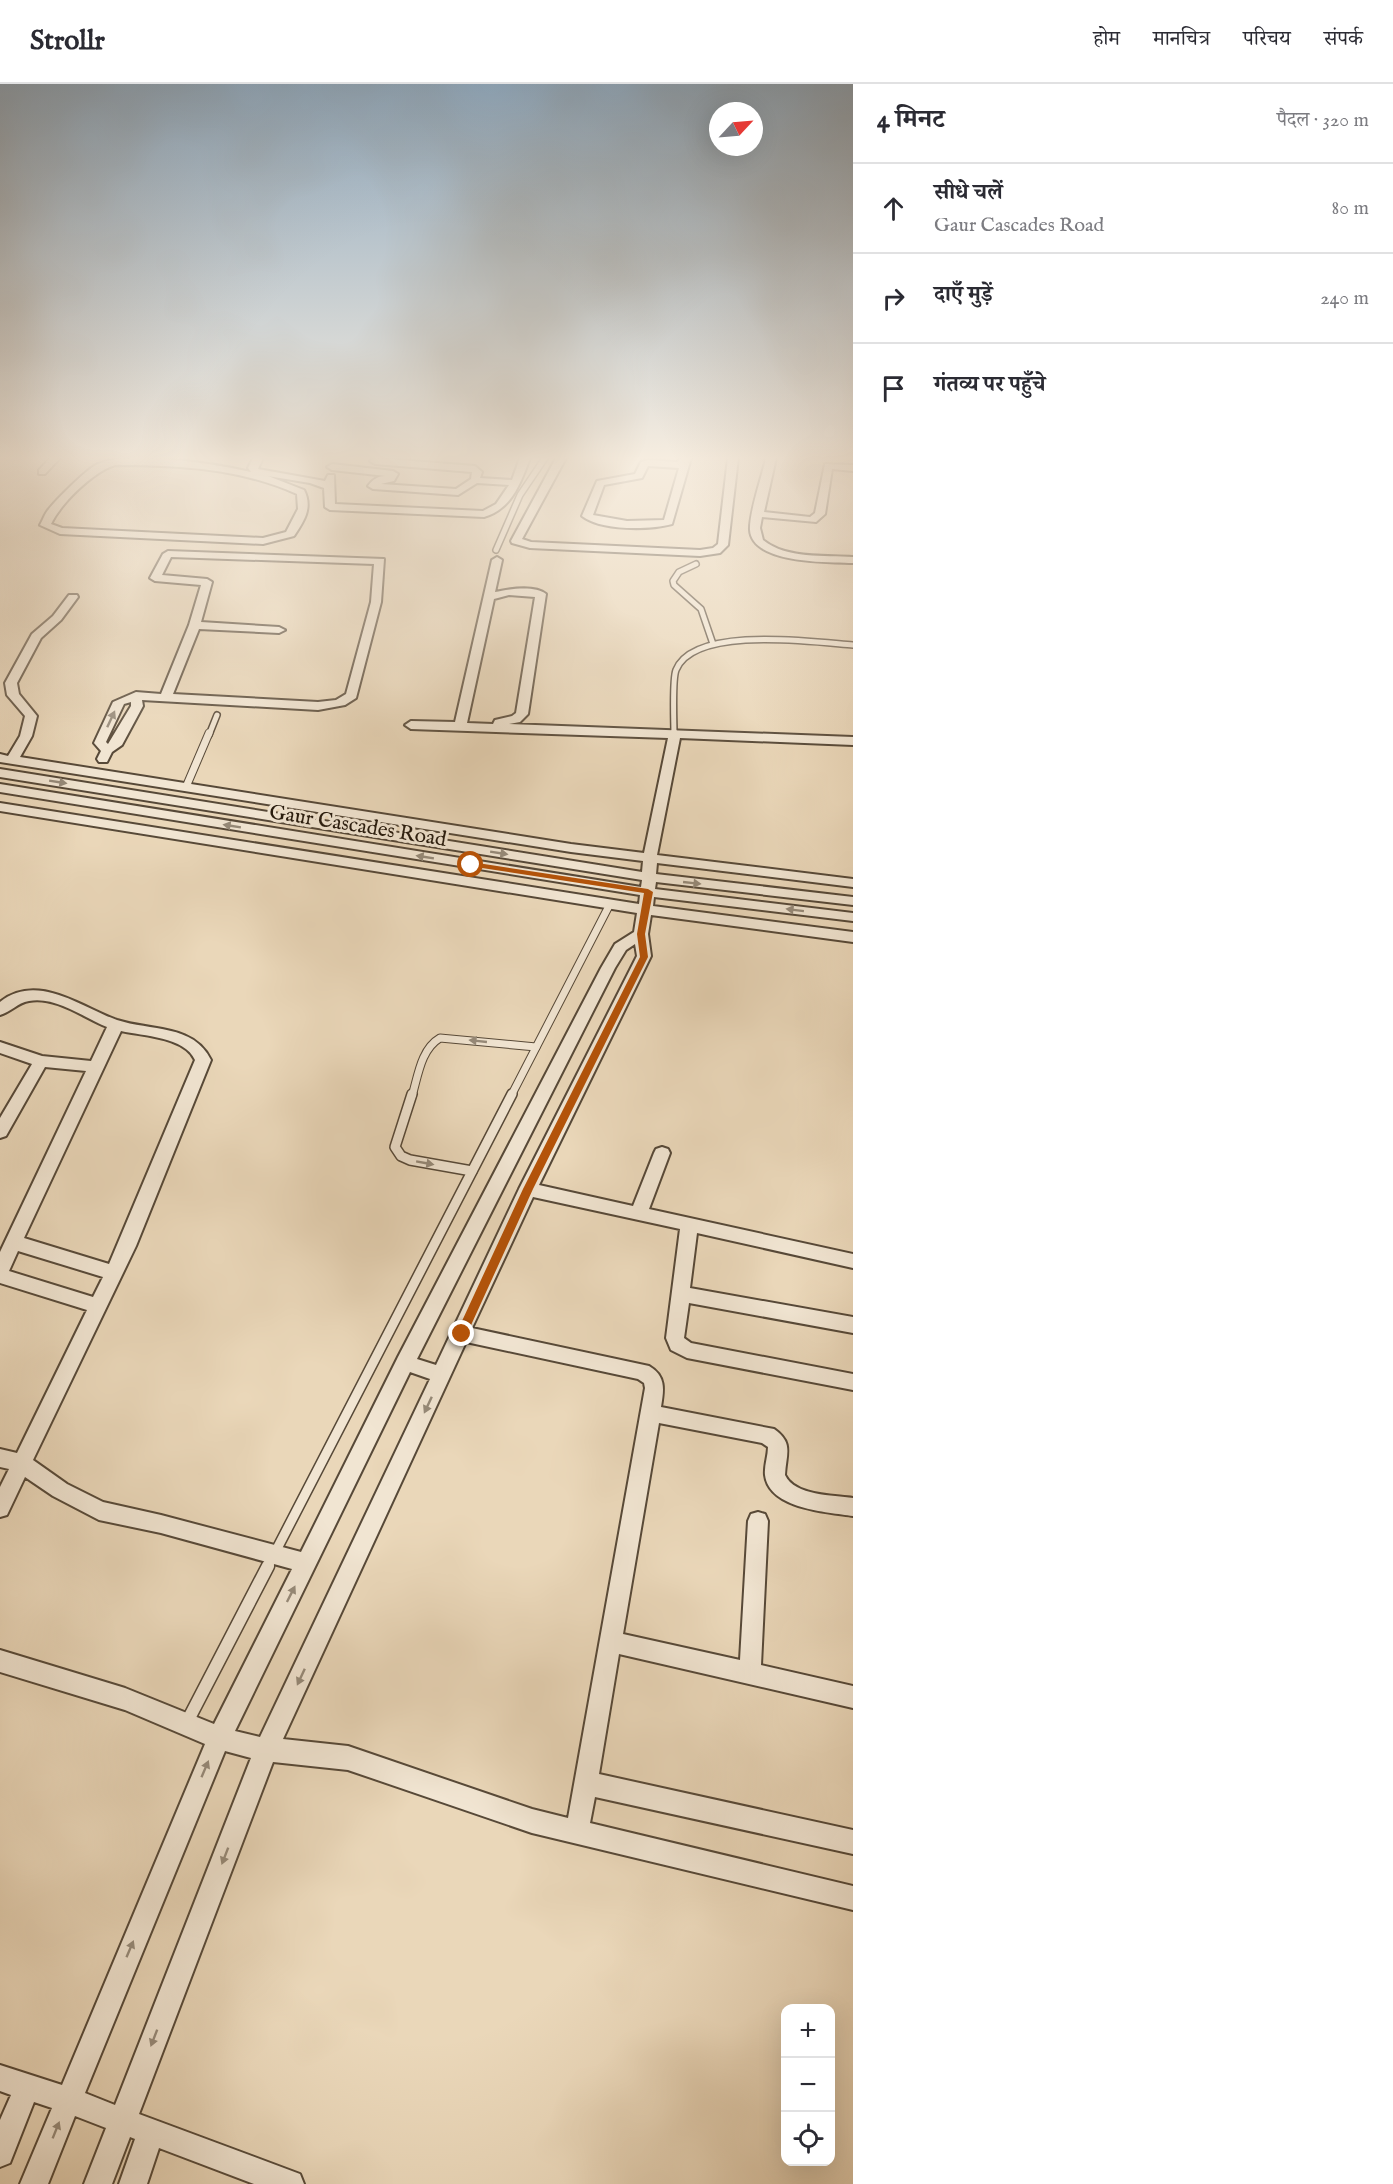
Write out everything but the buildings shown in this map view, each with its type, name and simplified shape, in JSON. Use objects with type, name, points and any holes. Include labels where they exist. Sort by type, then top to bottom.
[{"type":"street","points":[[166,696],[195,625],[207,582],[155,578],[167,556]]},
{"type":"street","points":[[101,773],[106,750],[116,745],[136,706],[136,696],[308,706],[336,705],[352,695],[376,602],[380,561],[229,556]]},
{"type":"street","points":[[460,726],[496,556]]},
{"type":"street","points":[[810,556],[853,560]]},
{"type":"street","points":[[489,597],[509,592],[541,594],[522,714],[516,719],[490,727]]},
{"type":"street","points":[[6,759],[26,736],[31,716],[13,695],[11,683],[36,636],[57,618],[73,597]]},
{"type":"street","points":[[195,625],[279,630]]},
{"type":"street","points":[[411,725],[853,741]]},
{"type":"street","points":[[98,2184],[266,1750],[528,1189],[644,957],[641,934],[646,910],[650,858],[674,736]]},
{"type":"street","points":[[6,759],[548,845],[853,884]]},
{"type":"street","name":"Gaur Cascades Road","points":[[1,773],[853,917]]},
{"type":"street","name":"Gaur Cascades Road","points":[[0,788],[177,817],[648,884],[853,901]]},
{"type":"street","points":[[0,807],[646,910],[853,937]]},
{"type":"street","points":[[166,834],[177,817]]},
{"type":"street","points":[[34,2184],[219,1738],[405,1363],[608,968],[620,947],[641,934]]},
{"type":"street","points":[[0,1010],[11,1001],[30,995],[51,997],[116,1025],[184,1040],[198,1049],[203,1060],[144,1206],[114,1273],[0,1508]]},
{"type":"street","points":[[0,1271],[116,1025]]},
{"type":"street","points":[[0,1047],[41,1061],[96,1067]]},
{"type":"street","points":[[0,1132],[41,1061]]},
{"type":"street","points":[[639,1214],[662,1153]]},
{"type":"street","points":[[528,1189],[853,1261]]},
{"type":"street","points":[[689,1225],[675,1338],[678,1346],[687,1350],[853,1382]]},
{"type":"street","points":[[13,1242],[114,1273]]},
{"type":"street","points":[[0,1276],[99,1306]]},
{"type":"street","points":[[682,1294],[853,1325]]},
{"type":"street","points":[[462,1334],[642,1372],[652,1378],[655,1388],[577,1832]]},
{"type":"street","points":[[405,1363],[442,1375]]},
{"type":"street","points":[[651,1413],[766,1435],[777,1442],[779,1451],[775,1476],[781,1489],[794,1496],[853,1507]]},
{"type":"street","points":[[0,1458],[22,1463],[60,1490],[99,1511],[161,1524],[306,1563]]},
{"type":"street","points":[[750,1674],[758,1521]]},
{"type":"street","points":[[611,1642],[853,1697]]},
{"type":"street","points":[[0,1660],[125,1699],[219,1738],[266,1750],[348,1758],[532,1821],[853,1898]]},
{"type":"street","points":[[586,1783],[853,1842]]},
{"type":"street","points":[[0,2078],[67,2100],[290,2184]]},
{"type":"street","points":[[0,2153],[27,2087]]},
{"type":"street","points":[[132,2184],[151,2132]]},
{"type":"lane","points":[[696,564],[674,576],[674,585],[703,609],[713,644]]},
{"type":"lane","points":[[674,736],[676,670],[680,661],[689,653],[713,644],[741,640],[853,645]]},
{"type":"lane","points":[[186,787],[217,716]]},
{"type":"lane","points":[[186,1725],[610,904]]},
{"type":"lane","points":[[472,1171],[410,1160],[401,1156],[394,1147],[426,1051],[431,1043],[440,1038],[536,1047]]},
{"type":"route","points":[[462,1334],[528,1189],[644,957],[641,934],[648,892],[471,865]]}]
